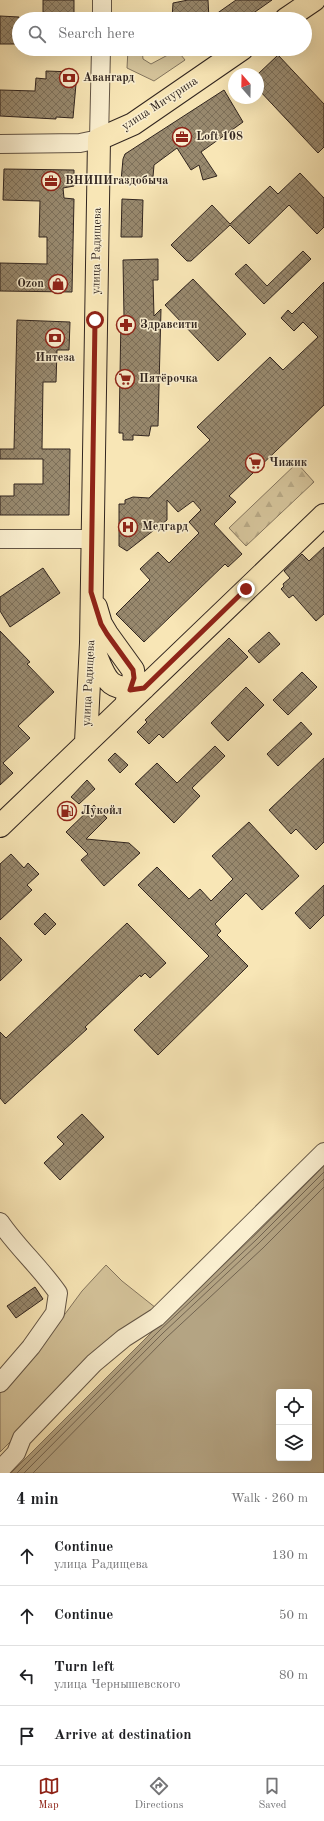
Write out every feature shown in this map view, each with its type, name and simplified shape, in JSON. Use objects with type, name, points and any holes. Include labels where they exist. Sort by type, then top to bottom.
[{"type":"main road","points":[[296,12],[314,0]]},
{"type":"main road","name":"улица Мичурина","points":[[99,139],[132,124],[232,56]]},
{"type":"main road","name":"улица Радищева","points":[[86,742],[91,643],[99,139]]},
{"type":"main road","points":[[0,826],[133,694],[324,515]]},
{"type":"main road","points":[[91,592],[101,624],[133,670],[133,694]]},
{"type":"main road","points":[[91,643],[104,675],[109,682],[133,694]]},
{"type":"street","points":[[102,0],[102,12]]},
{"type":"street","name":"улица Радищева","points":[[99,139],[101,56]]},
{"type":"street","name":"улица Мичурина","points":[[0,144],[80,143],[99,139]]},
{"type":"street","points":[[0,539],[92,539]]},
{"type":"street","points":[[0,1470],[16,1453],[22,1438],[94,1363],[124,1338],[157,1317],[324,1152]]},
{"type":"street","points":[[0,1222],[12,1239],[35,1264],[58,1293],[55,1313],[32,1347],[0,1383]]},
{"type":"green space","points":[[128,56],[143,56],[143,59],[151,64],[166,56],[182,56],[185,60],[154,81],[127,68]]},
{"type":"green space","points":[[297,463],[314,482],[246,546],[229,528]]},
{"type":"green space","points":[[106,1265],[122,1281],[156,1308],[117,1335],[0,1452],[0,1391],[51,1333],[82,1291]]},
{"type":"water","points":[[324,1166],[324,1473],[11,1473],[157,1327],[253,1237]]},
{"type":"building","points":[[43,0],[74,0],[74,12],[43,12]]},
{"type":"building","points":[[188,0],[208,0],[209,12],[172,12],[173,3]]},
{"type":"building","points":[[236,0],[272,0],[255,12],[219,12]]},
{"type":"building","points":[[0,16],[12,17],[12,44],[0,44]]},
{"type":"building","points":[[277,56],[279,56],[324,104],[324,147],[318,153],[264,95],[264,68]]},
{"type":"building","points":[[46,71],[74,72],[74,84],[76,84],[73,118],[56,117],[56,119],[0,116],[0,90],[35,91],[36,78],[46,79]]},
{"type":"building","points":[[224,90],[228,97],[228,104],[232,104],[243,122],[201,152],[217,176],[203,180],[199,165],[191,170],[177,148],[154,165],[153,177],[121,181],[123,159],[125,154]]},
{"type":"building","points":[[4,169],[74,170],[74,186],[63,188],[64,198],[74,199],[72,292],[0,291],[0,263],[47,264],[47,237],[39,237],[40,201],[3,200]]},
{"type":"building","points":[[300,173],[324,198],[324,227],[317,234],[289,205],[249,244],[230,225],[191,261],[187,261],[171,245],[212,205],[230,224],[270,186],[278,194]]},
{"type":"building","points":[[122,199],[143,200],[142,237],[121,237]]},
{"type":"building","points":[[303,251],[311,259],[264,304],[235,274],[246,264],[267,286]]},
{"type":"building","points":[[158,259],[158,280],[153,280],[154,316],[161,309],[158,426],[151,426],[149,436],[133,435],[133,440],[123,440],[123,433],[119,433],[121,317],[124,317],[123,260]]},
{"type":"building","points":[[193,279],[246,334],[218,361],[165,305]]},
{"type":"building","points":[[324,282],[324,405],[229,496],[236,502],[214,524],[242,554],[228,567],[225,564],[144,642],[116,614],[150,580],[140,569],[158,552],[169,563],[199,533],[189,522],[201,510],[193,501],[178,512],[167,500],[167,520],[127,551],[119,546],[119,504],[125,504],[125,500],[133,497],[149,498],[210,440],[197,427],[270,357],[283,370],[318,337],[303,322],[294,331],[281,318],[288,310],[292,314]]},
{"type":"building","points":[[17,320],[70,322],[69,350],[57,350],[56,382],[43,382],[42,449],[70,449],[69,515],[0,515],[0,496],[14,496],[14,484],[43,484],[43,459],[0,459],[0,449],[14,449]]},
{"type":"building","points":[[324,547],[324,614],[316,621],[293,595],[289,598],[281,589],[284,586],[283,584],[290,578],[284,571],[302,554],[309,561]]},
{"type":"building","points":[[43,568],[60,593],[10,627],[0,611],[0,597]]},
{"type":"building","points":[[0,631],[30,662],[27,664],[54,692],[18,726],[30,738],[3,763],[13,773],[0,785]]},
{"type":"building","points":[[269,632],[280,644],[259,663],[248,651]]},
{"type":"building","points":[[229,638],[248,657],[163,738],[159,734],[149,744],[137,732],[147,722],[145,720]]},
{"type":"building","points":[[302,672],[317,687],[288,715],[273,700]]},
{"type":"building","points":[[246,687],[264,705],[228,741],[211,723]]},
{"type":"building","points":[[301,722],[312,734],[278,766],[267,754]]},
{"type":"building","points":[[215,746],[225,756],[192,788],[200,796],[174,823],[135,784],[157,763],[177,783]]},
{"type":"building","points":[[115,753],[128,765],[120,773],[108,760]]},
{"type":"building","points":[[324,758],[324,842],[316,850],[296,829],[291,834],[269,810]]},
{"type":"building","points":[[87,780],[95,789],[79,804],[71,797]]},
{"type":"building","points":[[94,805],[107,818],[86,839],[129,843],[140,853],[104,886],[81,860],[88,854],[66,832]]},
{"type":"building","points":[[249,822],[299,876],[262,910],[246,893],[215,924],[221,931],[217,935],[248,966],[158,1055],[134,1030],[209,956],[138,885],[157,867],[189,899],[200,889],[211,901],[233,879],[212,856]]},
{"type":"building","points":[[11,854],[24,868],[28,863],[39,874],[27,885],[32,890],[0,920],[0,864]]},
{"type":"building","points":[[324,885],[324,915],[310,929],[295,913]]},
{"type":"building","points":[[45,913],[56,924],[45,935],[34,924]]},
{"type":"building","points":[[127,923],[166,963],[150,978],[145,973],[141,977],[140,975],[85,1027],[87,1029],[5,1104],[0,1098],[0,1032],[6,1038]]},
{"type":"building","points":[[0,937],[22,960],[0,981]]},
{"type":"building","points":[[82,1114],[104,1137],[60,1180],[44,1163],[64,1144],[57,1137]]},
{"type":"building","points":[[35,1287],[43,1299],[16,1318],[7,1306]]},
{"type":"place","name":"Авангард","points":[[69,78]]},
{"type":"place","name":"Loft 108","points":[[182,137]]},
{"type":"place","name":"ВНИПИгаздобыча","points":[[51,181]]},
{"type":"place","name":"Ozon","points":[[58,284]]},
{"type":"place","name":"Здравсити","points":[[126,325]]},
{"type":"place","name":"Интеза","points":[[55,338]]},
{"type":"place","name":"Пятёрочка","points":[[125,379]]},
{"type":"place","name":"Чижик","points":[[255,463]]},
{"type":"place","name":"Медгард","points":[[128,527]]},
{"type":"place","name":"Лукойл","points":[[67,811]]},
{"type":"route","points":[[95,320],[91,592],[101,624],[133,670],[134,678],[130,690],[144,688],[246,589]]}]
